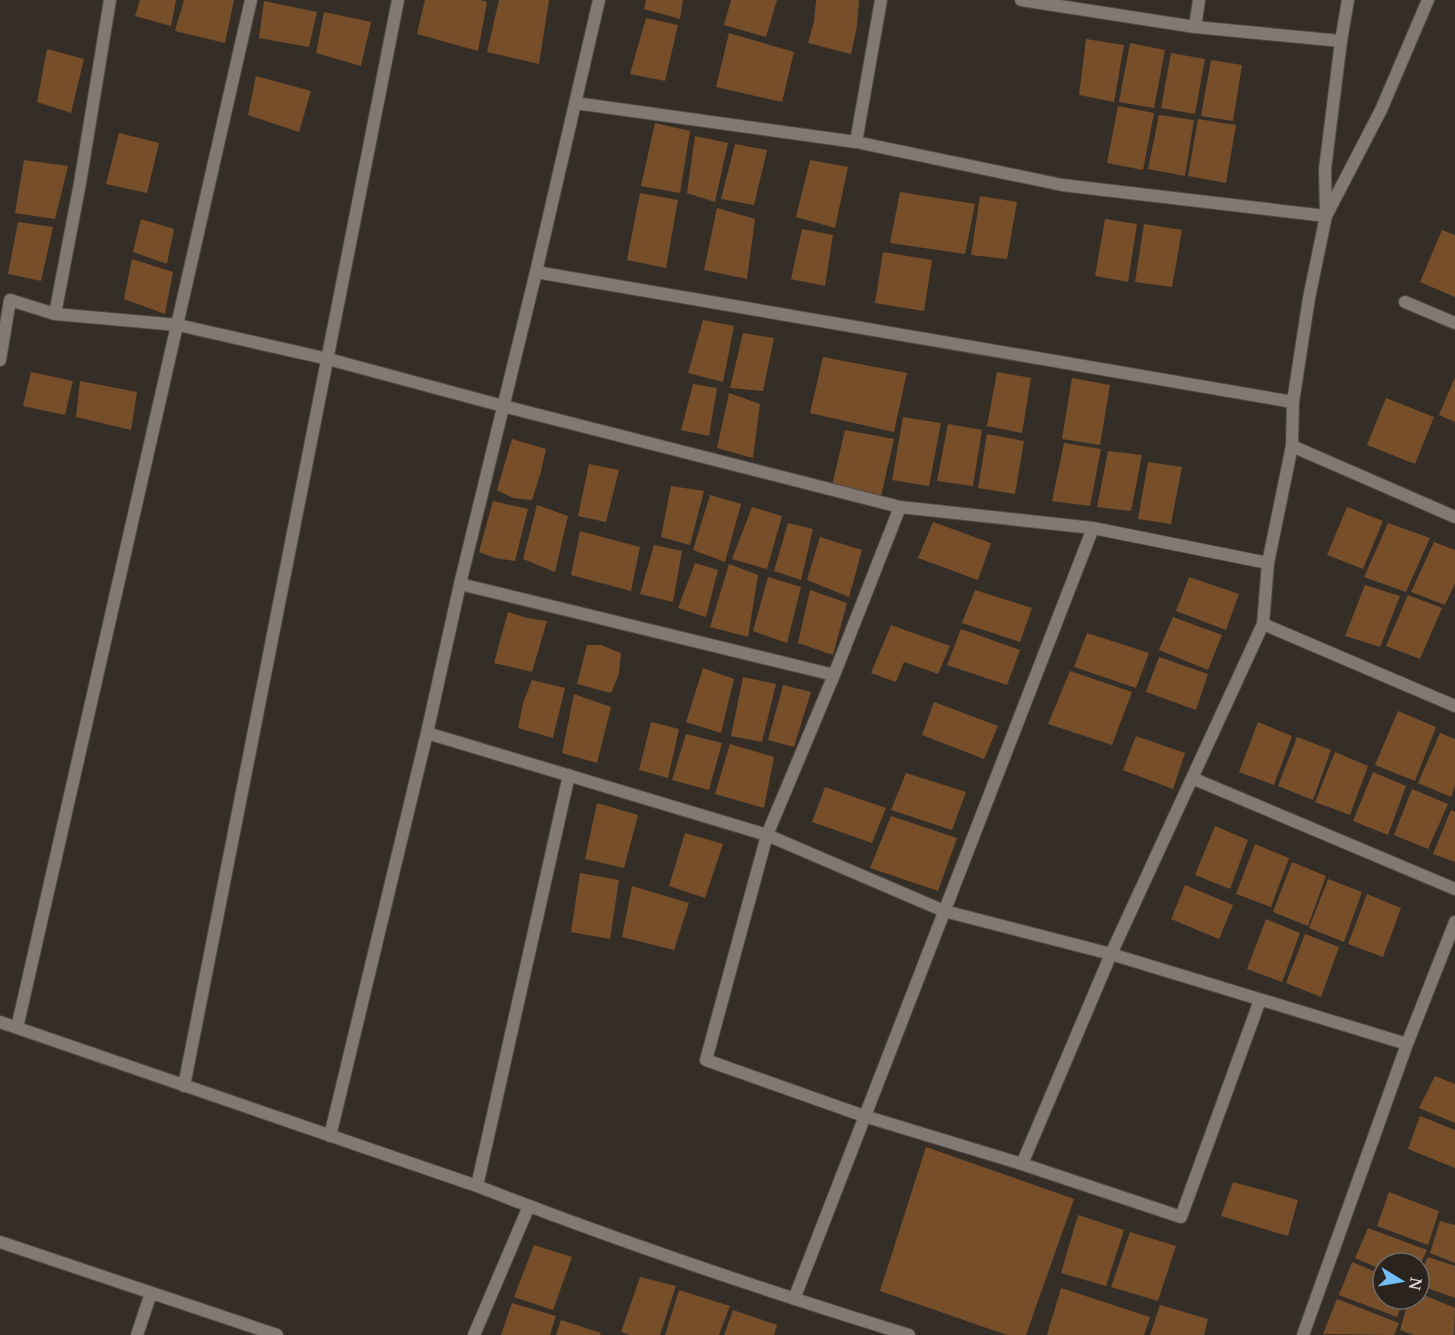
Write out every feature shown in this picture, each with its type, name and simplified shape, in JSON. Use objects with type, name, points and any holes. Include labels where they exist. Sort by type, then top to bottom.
[{"type":"street","points":[[55,314],[111,0]]},
{"type":"street","points":[[17,1028],[251,0]]},
{"type":"street","points":[[184,1086],[398,0]]},
{"type":"street","points":[[330,1136],[599,0]]},
{"type":"street","points":[[856,142],[881,0]]},
{"type":"street","points":[[1021,0],[1046,2],[1195,27],[1341,41]]},
{"type":"street","points":[[1195,27],[1199,0]]},
{"type":"street","points":[[1022,1164],[1111,954],[1263,624],[1268,563],[1292,446],[1293,402],[1309,298],[1326,216],[1325,169],[1348,0]]},
{"type":"street","points":[[1326,216],[1381,110],[1428,0]]},
{"type":"street","points":[[575,103],[856,142],[1062,185],[1326,216]]},
{"type":"street","points":[[536,272],[1293,402]]},
{"type":"street","points":[[0,360],[5,299],[55,314],[178,325],[328,359],[900,507],[1093,528],[1268,563]]},
{"type":"street","points":[[1405,302],[1455,323]]},
{"type":"street","points":[[1292,446],[1455,517]]},
{"type":"street","points":[[900,507],[834,675],[767,835],[706,1060],[864,1116],[1022,1164],[1181,1217],[1260,1000]]},
{"type":"street","points":[[794,1299],[1093,528]]},
{"type":"street","points":[[460,585],[834,675]]},
{"type":"street","points":[[1263,624],[1455,706]]},
{"type":"street","points":[[427,733],[767,835],[944,912],[1111,954],[1407,1044]]},
{"type":"street","points":[[477,1186],[569,775]]},
{"type":"street","points":[[1192,778],[1455,889]]},
{"type":"street","points":[[1303,1335],[1407,1044],[1455,922]]},
{"type":"street","points":[[0,1022],[477,1186],[794,1299],[909,1335]]},
{"type":"street","points":[[474,1335],[529,1206]]},
{"type":"street","points":[[0,1242],[277,1335]]},
{"type":"street","points":[[137,1335],[151,1293]]},
{"type":"building","points":[[140,0],[176,0],[171,26],[135,16]]},
{"type":"building","points":[[184,0],[234,0],[225,43],[175,31]]},
{"type":"building","points":[[425,0],[481,0],[487,2],[478,51],[417,34]]},
{"type":"building","points":[[499,0],[549,0],[539,64],[487,52]]},
{"type":"building","points":[[646,0],[683,0],[680,19],[644,9]]},
{"type":"building","points":[[731,0],[777,0],[766,37],[724,25]]},
{"type":"building","points":[[816,0],[859,0],[857,26],[851,54],[808,43],[814,22]]},
{"type":"building","points":[[264,1],[317,12],[309,47],[259,38]]},
{"type":"building","points":[[324,12],[371,22],[361,66],[316,53]]},
{"type":"building","points":[[646,18],[678,25],[665,81],[630,74]]},
{"type":"building","points":[[729,33],[794,52],[782,102],[716,87]]},
{"type":"building","points":[[1086,39],[1124,45],[1114,102],[1079,95]]},
{"type":"building","points":[[1130,43],[1165,50],[1154,108],[1119,102]]},
{"type":"building","points":[[47,49],[84,59],[71,113],[37,102]]},
{"type":"building","points":[[1171,53],[1205,59],[1195,114],[1161,108]]},
{"type":"building","points":[[1211,60],[1242,65],[1233,121],[1201,116]]},
{"type":"building","points":[[256,76],[311,91],[299,132],[248,115]]},
{"type":"building","points":[[1118,106],[1154,113],[1143,170],[1107,163]]},
{"type":"building","points":[[1159,115],[1194,120],[1185,176],[1148,169]]},
{"type":"building","points":[[1198,119],[1236,125],[1226,183],[1188,176]]},
{"type":"building","points":[[655,123],[690,131],[680,193],[641,186]]},
{"type":"building","points":[[119,133],[159,143],[147,193],[106,184]]},
{"type":"building","points":[[695,136],[728,143],[715,202],[687,193]]},
{"type":"building","points":[[735,144],[767,150],[754,205],[721,199]]},
{"type":"building","points":[[24,160],[68,166],[55,219],[15,213]]},
{"type":"building","points":[[810,160],[848,167],[835,228],[796,217]]},
{"type":"building","points":[[900,192],[975,204],[965,254],[890,243]]},
{"type":"building","points":[[640,193],[678,200],[666,268],[627,260]]},
{"type":"building","points":[[980,196],[1017,202],[1007,259],[971,255]]},
{"type":"building","points":[[717,208],[755,219],[747,279],[704,270]]},
{"type":"building","points":[[141,219],[174,229],[167,264],[133,252]]},
{"type":"building","points":[[1105,219],[1137,224],[1128,282],[1095,276]]},
{"type":"building","points":[[18,222],[53,227],[41,281],[8,274]]},
{"type":"building","points":[[1144,224],[1182,230],[1172,287],[1135,282]]},
{"type":"building","points":[[802,229],[833,235],[825,286],[791,279]]},
{"type":"building","points":[[1442,230],[1455,235],[1455,297],[1420,282]]},
{"type":"building","points":[[883,252],[932,260],[924,311],[875,303]]},
{"type":"building","points":[[132,259],[173,272],[165,314],[124,299]]},
{"type":"building","points":[[703,320],[734,326],[723,382],[688,373]]},
{"type":"building","points":[[743,333],[774,338],[763,391],[730,388]]},
{"type":"building","points":[[823,357],[907,373],[894,432],[810,413]]},
{"type":"building","points":[[31,372],[73,381],[65,415],[23,406]]},
{"type":"building","points":[[997,372],[1031,378],[1022,433],[987,426]]},
{"type":"building","points":[[1455,377],[1455,422],[1439,415]]},
{"type":"building","points":[[1072,378],[1110,385],[1100,445],[1062,439]]},
{"type":"building","points":[[80,381],[137,392],[131,430],[76,417]]},
{"type":"building","points":[[693,384],[717,388],[709,436],[681,430]]},
{"type":"building","points":[[729,393],[760,404],[753,458],[717,448]]},
{"type":"building","points":[[1386,398],[1434,417],[1415,464],[1367,445]]},
{"type":"building","points":[[903,417],[941,423],[929,486],[892,480]]},
{"type":"building","points":[[948,424],[982,430],[973,486],[937,481]]},
{"type":"building","points":[[845,430],[894,439],[881,496],[832,486]]},
{"type":"building","points":[[987,434],[1024,441],[1015,494],[978,488]]},
{"type":"building","points":[[512,439],[546,449],[532,500],[513,498],[497,490]]},
{"type":"building","points":[[1064,443],[1101,449],[1090,506],[1052,501]]},
{"type":"building","points":[[1108,451],[1142,455],[1131,511],[1097,507]]},
{"type":"building","points":[[1148,462],[1182,467],[1171,524],[1138,519]]},
{"type":"building","points":[[589,464],[619,470],[606,522],[578,516]]},
{"type":"building","points":[[671,486],[704,491],[690,545],[661,537]]},
{"type":"building","points":[[710,495],[741,504],[725,562],[693,550]]},
{"type":"building","points":[[493,501],[528,509],[515,561],[495,558],[479,552]]},
{"type":"building","points":[[537,505],[568,516],[555,572],[523,559]]},
{"type":"building","points":[[752,507],[782,516],[767,569],[732,559]]},
{"type":"building","points":[[1347,507],[1383,521],[1363,569],[1327,555]]},
{"type":"building","points":[[933,522],[991,543],[978,580],[918,558]]},
{"type":"building","points":[[788,523],[813,529],[801,580],[774,571]]},
{"type":"building","points":[[1388,523],[1430,538],[1406,592],[1364,577]]},
{"type":"building","points":[[580,531],[640,547],[631,591],[571,575]]},
{"type":"building","points":[[820,537],[862,550],[849,597],[807,580]]},
{"type":"building","points":[[1434,542],[1455,550],[1455,583],[1445,605],[1411,592]]},
{"type":"building","points":[[654,545],[682,551],[673,602],[640,594]]},
{"type":"building","points":[[695,563],[718,570],[706,617],[678,608]]},
{"type":"building","points":[[729,564],[758,575],[748,637],[710,627]]},
{"type":"building","points":[[768,577],[801,587],[787,643],[753,631]]},
{"type":"building","points":[[1189,577],[1239,594],[1226,630],[1176,611]]},
{"type":"building","points":[[1365,585],[1400,596],[1380,647],[1345,636]]},
{"type":"building","points":[[810,590],[847,603],[833,655],[798,643]]},
{"type":"building","points":[[975,590],[1032,608],[1020,642],[962,623]]},
{"type":"building","points":[[1408,595],[1442,608],[1420,659],[1386,646]]},
{"type":"building","points":[[508,612],[547,621],[532,672],[494,663]]},
{"type":"building","points":[[1173,617],[1222,635],[1208,670],[1159,650]]},
{"type":"building","points":[[891,625],[950,646],[938,674],[904,662],[896,682],[871,673]]},
{"type":"building","points":[[961,629],[1020,650],[1007,685],[947,665]]},
{"type":"building","points":[[1087,633],[1149,653],[1136,688],[1074,667]]},
{"type":"building","points":[[587,645],[601,645],[621,653],[619,674],[611,693],[577,684]]},
{"type":"building","points":[[1159,657],[1208,674],[1196,710],[1146,692]]},
{"type":"building","points":[[703,668],[734,679],[721,733],[686,722]]},
{"type":"building","points":[[1070,671],[1132,692],[1112,745],[1048,724]]},
{"type":"building","points":[[743,677],[776,684],[762,742],[731,736]]},
{"type":"building","points":[[532,680],[565,688],[553,738],[518,728],[523,703]]},
{"type":"building","points":[[783,685],[811,692],[794,747],[768,740]]},
{"type":"building","points":[[574,694],[611,707],[597,763],[562,753]]},
{"type":"building","points":[[934,702],[998,726],[984,759],[922,735]]},
{"type":"building","points":[[1398,711],[1436,727],[1415,781],[1375,765]]},
{"type":"building","points":[[651,722],[679,729],[668,778],[639,770]]},
{"type":"building","points":[[1258,722],[1292,736],[1274,785],[1239,772]]},
{"type":"building","points":[[1440,733],[1455,739],[1455,786],[1451,797],[1418,783]]},
{"type":"building","points":[[686,734],[722,743],[709,790],[672,780]]},
{"type":"building","points":[[1136,736],[1185,753],[1173,789],[1123,770]]},
{"type":"building","points":[[1297,737],[1331,750],[1313,800],[1278,786]]},
{"type":"building","points":[[730,744],[774,757],[764,808],[715,794]]},
{"type":"building","points":[[1335,752],[1368,766],[1350,815],[1315,802]]},
{"type":"building","points":[[1373,772],[1406,786],[1388,835],[1353,821]]},
{"type":"building","points":[[906,773],[966,792],[952,830],[891,810]]},
{"type":"building","points":[[825,787],[886,808],[872,843],[812,822]]},
{"type":"building","points":[[1412,789],[1448,804],[1428,849],[1394,835]]},
{"type":"building","points":[[597,803],[638,815],[624,868],[585,859]]},
{"type":"building","points":[[1451,810],[1455,812],[1455,862],[1433,854]]},
{"type":"building","points":[[891,816],[957,838],[938,891],[870,868]]},
{"type":"building","points":[[1215,826],[1248,840],[1230,889],[1195,875]]},
{"type":"building","points":[[685,833],[723,844],[705,898],[669,886]]},
{"type":"building","points":[[1255,844],[1289,858],[1271,907],[1236,894]]},
{"type":"building","points":[[1292,862],[1326,876],[1308,926],[1273,912]]},
{"type":"building","points":[[580,873],[619,880],[610,939],[571,932]]},
{"type":"building","points":[[1328,879],[1362,892],[1344,942],[1309,928]]},
{"type":"building","points":[[1185,885],[1233,905],[1219,939],[1171,919]]},
{"type":"building","points":[[632,886],[689,903],[674,950],[622,937]]},
{"type":"building","points":[[1367,894],[1401,908],[1383,957],[1348,944]]},
{"type":"building","points":[[1266,919],[1300,933],[1282,982],[1247,969]]},
{"type":"building","points":[[1305,934],[1339,947],[1321,997],[1286,983]]},
{"type":"building","points":[[1435,1076],[1455,1084],[1455,1123],[1419,1108]]},
{"type":"building","points":[[1420,1116],[1455,1130],[1455,1168],[1408,1149]]},
{"type":"building","points":[[926,1147],[1074,1199],[1026,1335],[1007,1335],[880,1291]]},
{"type":"building","points":[[1233,1182],[1298,1200],[1288,1236],[1221,1216]]},
{"type":"building","points":[[1389,1192],[1439,1211],[1428,1245],[1377,1226]]},
{"type":"building","points":[[1078,1215],[1124,1230],[1106,1286],[1061,1273]]},
{"type":"building","points":[[1440,1221],[1455,1225],[1455,1263],[1431,1253]]},
{"type":"building","points":[[1368,1228],[1427,1250],[1371,1251],[1371,1265],[1355,1258]]},
{"type":"building","points":[[1130,1232],[1176,1246],[1158,1301],[1111,1287]]},
{"type":"building","points":[[534,1245],[572,1257],[553,1310],[514,1297]]},
{"type":"building","points":[[1431,1258],[1455,1266],[1455,1298],[1431,1289]]},
{"type":"building","points":[[1352,1262],[1371,1270],[1371,1307],[1339,1295]]},
{"type":"building","points":[[640,1277],[676,1286],[660,1335],[630,1335],[621,1332]]},
{"type":"building","points":[[1061,1288],[1150,1317],[1144,1335],[1047,1335]]},
{"type":"building","points":[[679,1290],[730,1306],[719,1335],[665,1335]]},
{"type":"building","points":[[1431,1298],[1455,1308],[1454,1335],[1414,1335],[1400,1330],[1406,1311],[1431,1311]]},
{"type":"building","points":[[1337,1299],[1399,1323],[1394,1335],[1323,1334]]},
{"type":"building","points":[[512,1303],[556,1316],[550,1335],[501,1335]]},
{"type":"building","points":[[1160,1305],[1208,1319],[1204,1335],[1150,1335]]},
{"type":"building","points":[[733,1310],[777,1325],[774,1335],[724,1335]]},
{"type":"building","points":[[1381,1311],[1399,1311],[1397,1317]]},
{"type":"building","points":[[561,1320],[601,1333],[600,1335],[556,1335]]}]
